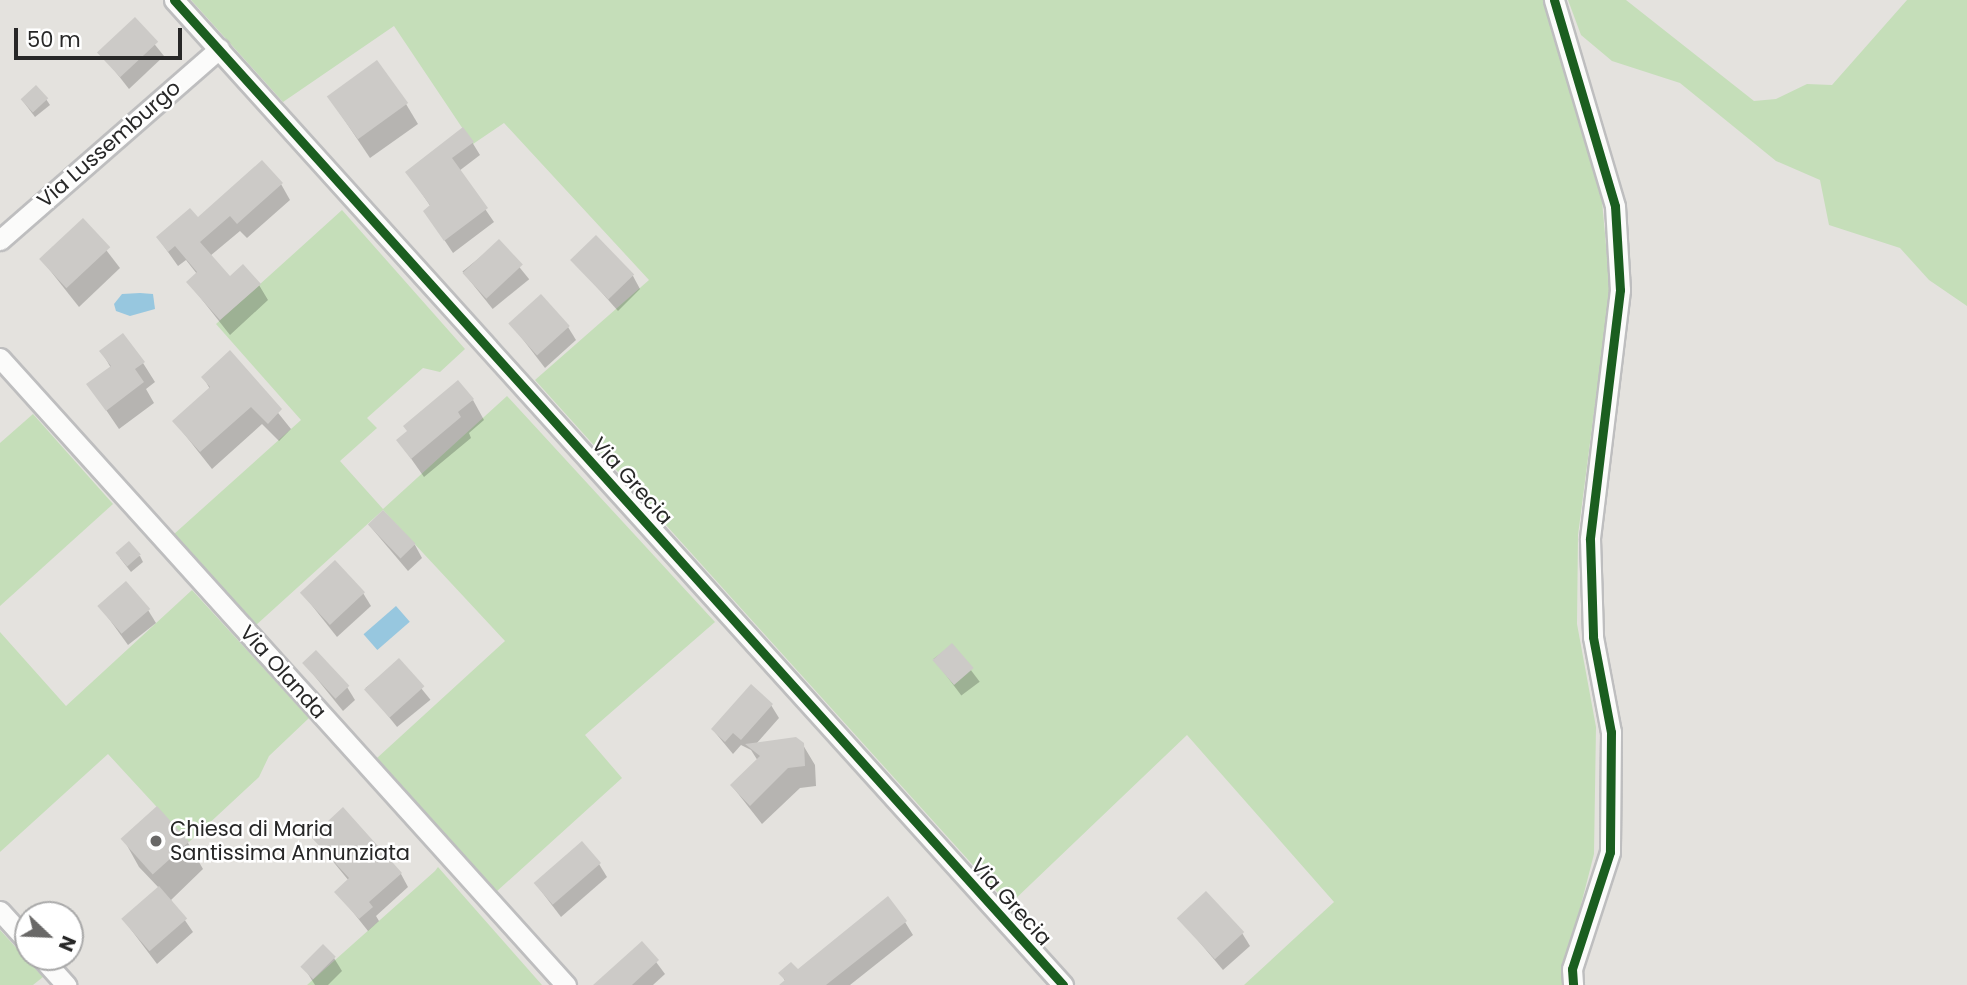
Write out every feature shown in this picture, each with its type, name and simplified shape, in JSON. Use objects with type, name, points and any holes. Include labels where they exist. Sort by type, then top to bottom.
[{"type":"street","name":"Via Grecia","points":[[174,0],[1063,985]]},
{"type":"street","points":[[1554,0],[1615,206],[1620,290],[1590,539],[1593,637],[1611,732],[1611,852],[1572,969],[1573,985]]},
{"type":"street","name":"Via Lussemburgo","points":[[0,240],[219,49]]},
{"type":"street","name":"Via Olanda","points":[[0,358],[566,985]]},
{"type":"street","points":[[0,911],[14,926]]},
{"type":"street","points":[[54,971],[66,985]]},
{"type":"green space","points":[[191,0],[1543,0],[1563,54],[1602,201],[1610,289],[1578,535],[1577,624],[1596,727],[1594,854],[1565,967],[1566,985],[1244,985],[1334,902],[1187,735],[1009,905],[535,380],[649,280],[504,123],[473,144],[394,26],[283,102]]},
{"type":"green space","points":[[1568,0],[1626,0],[1754,101],[1776,99],[1807,84],[1832,85],[1907,0],[1967,0],[1967,306],[1929,280],[1900,248],[1829,225],[1820,180],[1776,161],[1680,83],[1612,61],[1581,35]]},
{"type":"green space","points":[[342,210],[465,349],[440,372],[423,368],[367,418],[377,428],[340,461],[383,509],[507,396],[715,622],[585,735],[622,778],[496,892],[377,758],[505,641],[383,510],[255,626],[173,535],[301,420],[216,324]]},
{"type":"green space","points":[[33,414],[113,504],[0,606],[0,443]]},
{"type":"green space","points":[[192,590],[309,718],[269,756],[259,777],[189,842],[108,754],[0,852],[0,632],[66,706]]},
{"type":"green space","points":[[438,867],[542,985],[307,985],[435,871]]},
{"type":"green space","points":[[0,930],[14,945],[14,971],[38,971],[43,977],[33,985],[0,985]]},
{"type":"water","points":[[122,294],[153,294],[155,309],[130,316],[116,311],[114,304]]},
{"type":"water","points":[[396,606],[410,622],[377,650],[364,634]]},
{"type":"building","points":[[135,17],[158,42],[120,77],[97,52]]},
{"type":"building","points":[[377,60],[408,103],[358,139],[327,96]]},
{"type":"building","points":[[36,85],[48,98],[33,112],[21,99]]},
{"type":"building","points":[[463,127],[474,142],[452,158],[488,208],[444,241],[423,211],[430,205],[405,172]]},
{"type":"building","points":[[262,160],[283,183],[237,224],[230,216],[200,242],[230,276],[243,264],[261,284],[220,320],[186,282],[197,272],[175,246],[168,252],[156,237],[190,208],[198,217]]},
{"type":"building","points":[[83,218],[110,247],[66,288],[39,259]]},
{"type":"building","points":[[596,235],[634,275],[608,300],[570,260]]},
{"type":"building","points":[[499,239],[523,265],[486,299],[462,273]]},
{"type":"building","points":[[541,294],[570,326],[537,355],[508,323]]},
{"type":"building","points":[[123,333],[145,362],[135,369],[144,382],[106,411],[86,384],[111,366],[99,351]]},
{"type":"building","points":[[230,350],[282,409],[268,424],[251,407],[200,452],[172,421],[210,387],[201,377]]},
{"type":"building","points":[[458,380],[474,399],[458,412],[461,417],[411,459],[396,440],[407,431],[403,426]]},
{"type":"building","points":[[383,510],[416,544],[401,558],[368,525]]},
{"type":"building","points":[[129,541],[141,555],[127,566],[115,553]]},
{"type":"building","points":[[335,560],[365,592],[330,625],[300,593]]},
{"type":"building","points":[[126,581],[150,609],[122,634],[97,606]]},
{"type":"building","points":[[952,643],[974,668],[954,685],[932,660]]},
{"type":"building","points":[[316,650],[349,686],[336,699],[302,663]]},
{"type":"building","points":[[399,658],[424,686],[389,718],[364,689]]},
{"type":"building","points":[[751,684],[773,704],[741,740],[733,733],[725,742],[711,729]]},
{"type":"building","points":[[796,737],[804,743],[805,766],[788,768],[750,806],[730,785],[760,756],[745,744]]},
{"type":"building","name":"Chiesa di Maria Santissima Annunziata","points":[[157,806],[189,842],[153,874],[121,839]]},
{"type":"building","points":[[343,807],[402,873],[369,902],[373,907],[359,919],[334,892],[349,878],[311,837]]},
{"type":"building","points":[[582,841],[601,863],[553,905],[534,883]]},
{"type":"building","points":[[159,886],[187,918],[149,951],[121,919]]},
{"type":"building","points":[[1206,891],[1244,932],[1215,959],[1177,918]]},
{"type":"building","points":[[888,896],[907,921],[826,985],[779,985],[785,980],[778,973],[791,962],[798,969]]},
{"type":"building","points":[[642,941],[659,960],[632,985],[593,985]]},
{"type":"building","points":[[323,944],[336,957],[313,979],[300,967]]},
{"type":"cycle path","points":[[174,0],[1063,985]]},
{"type":"cycle path","points":[[1554,0],[1615,206],[1620,290],[1590,539],[1593,637],[1611,732],[1610,852],[1572,969],[1573,985]]},
{"type":"place","name":"Chiesa di Maria Santissima Annunziata","points":[[156,841]]}]
